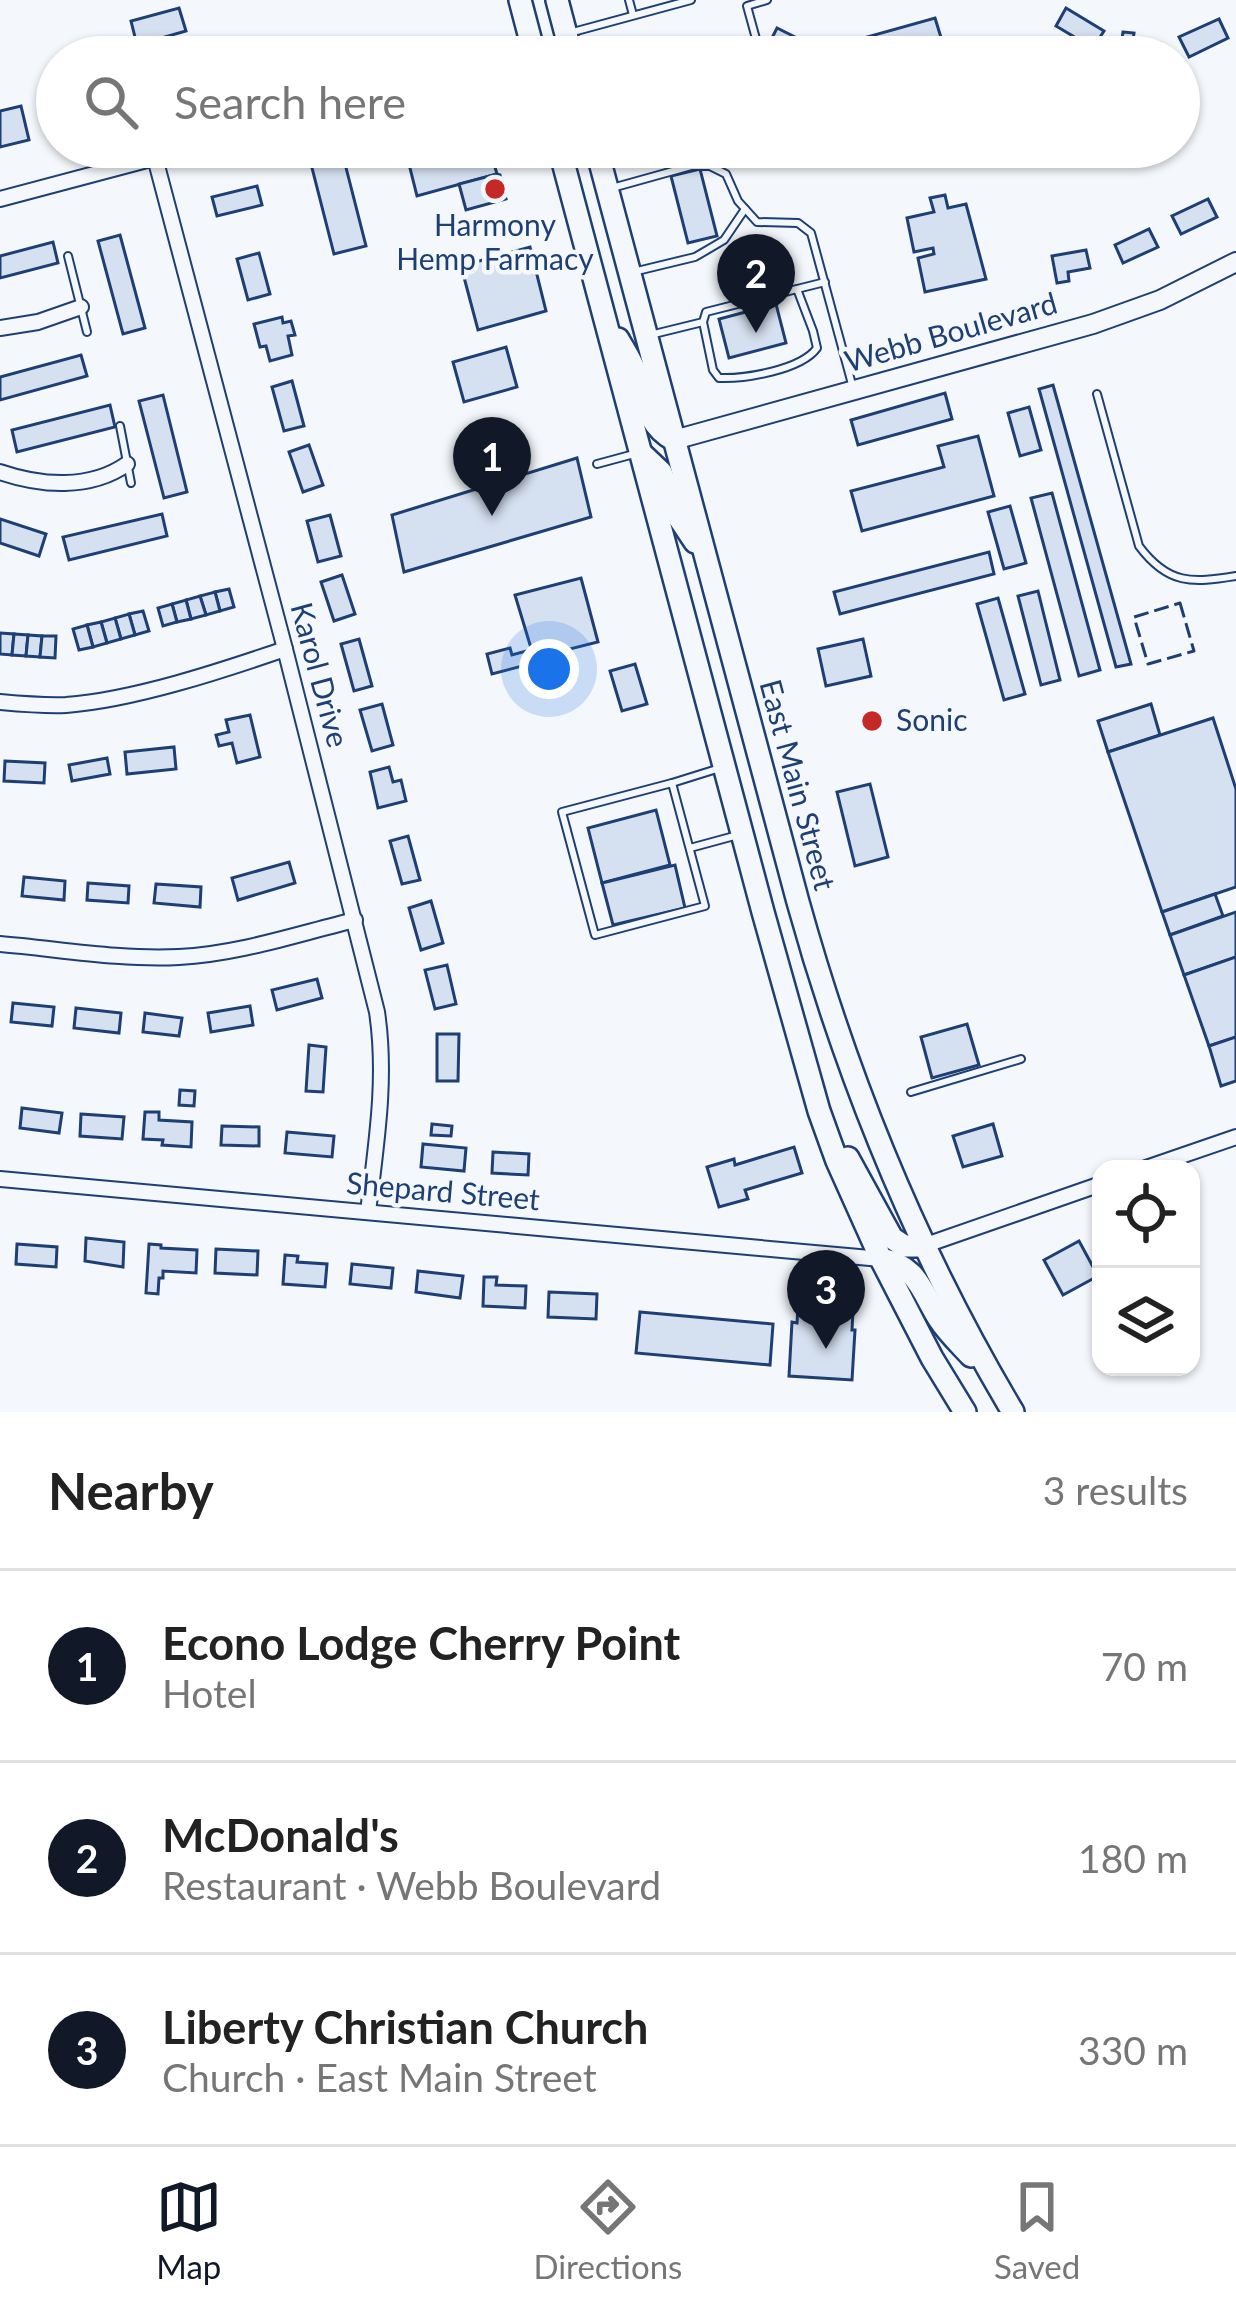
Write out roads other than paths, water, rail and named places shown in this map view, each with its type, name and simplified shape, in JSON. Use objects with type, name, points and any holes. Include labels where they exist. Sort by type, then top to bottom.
[{"type":"main road","points":[[520,0],[529,36]]},
{"type":"main road","points":[[556,0],[566,34]]},
{"type":"main road","points":[[565,168],[819,1111],[881,1259],[965,1412]]},
{"type":"main road","name":"East Main Street","points":[[602,168],[824,994],[859,1096],[923,1246],[1013,1412]]},
{"type":"main road","points":[[604,316],[634,366],[649,418],[674,440]]},
{"type":"main road","points":[[640,452],[662,472],[679,518],[706,561]]},
{"type":"main road","points":[[763,911],[798,902]]},
{"type":"main road","points":[[819,1111],[892,1238],[904,1246],[923,1246]]},
{"type":"main road","points":[[881,1259],[900,1264],[916,1276],[948,1331],[997,1384]]},
{"type":"street","points":[[0,199],[117,168]]},
{"type":"street","name":"Karol Drive","points":[[158,168],[377,1012],[382,1064],[368,1212]]},
{"type":"street","name":"Webb Boulevard","points":[[674,440],[1094,324],[1160,300],[1236,262]]},
{"type":"street","points":[[0,328],[38,322],[81,307]]},
{"type":"street","points":[[0,472],[84,483],[127,464]]},
{"type":"street","points":[[0,702],[59,705],[101,700],[285,649]]},
{"type":"street","points":[[0,944],[183,957],[236,950],[355,920]]},
{"type":"street","points":[[1170,1160],[1236,1137]]},
{"type":"street","name":"Shepard Street","points":[[0,1179],[881,1259]]},
{"type":"street","points":[[923,1246],[1092,1187]]},
{"type":"lane","points":[[629,0],[634,15]]},
{"type":"lane","points":[[566,34],[691,0]]},
{"type":"lane","points":[[755,36],[745,3],[767,0]]},
{"type":"lane","points":[[607,189],[684,168]]},
{"type":"lane","points":[[714,168],[726,174],[738,201],[757,222],[798,223],[811,232],[854,391]]},
{"type":"lane","points":[[629,272],[695,257],[724,240],[745,209]]},
{"type":"lane","points":[[68,256],[87,332]]},
{"type":"lane","points":[[797,289],[817,348],[810,358],[793,366],[719,378],[703,322],[706,312],[797,289],[825,282]]},
{"type":"lane","points":[[646,336],[703,322]]},
{"type":"lane","points":[[1096,394],[1139,546],[1159,570],[1189,579],[1236,575]]},
{"type":"lane","points":[[120,426],[131,483]]},
{"type":"lane","points":[[597,464],[640,452]]},
{"type":"lane","points":[[672,783],[705,906],[595,935],[562,812],[725,767]]},
{"type":"lane","points":[[690,848],[743,834]]},
{"type":"lane","points":[[911,1092],[1021,1059]]},
{"type":"place","name":"Harmony Hemp Farmacy","points":[[495,189]]},
{"type":"place","name":"McDonald's","points":[[756,333]]},
{"type":"place","name":"Econo Lodge Cherry Point","points":[[492,516]]},
{"type":"place","name":"Sonic","points":[[872,721]]},
{"type":"place","name":"Liberty Christian Church","points":[[826,1349]]}]
